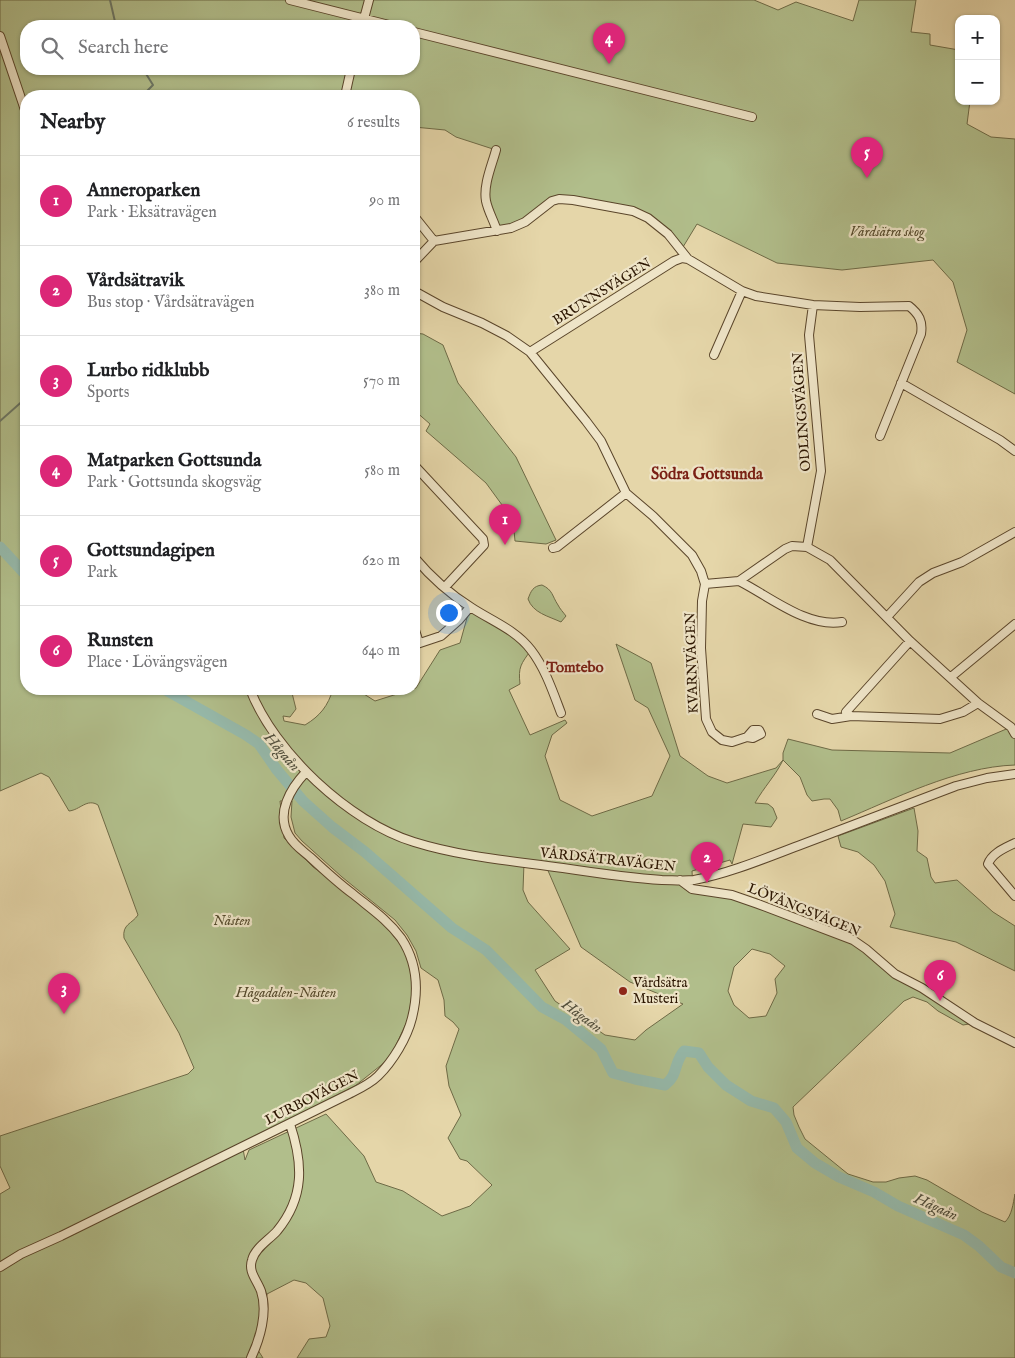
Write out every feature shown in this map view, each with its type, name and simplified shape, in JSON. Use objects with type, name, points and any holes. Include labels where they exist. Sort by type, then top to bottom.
[{"type":"street","points":[[290,0],[353,20]]},
{"type":"street","points":[[364,20],[369,0]]},
{"type":"street","points":[[420,34],[752,117]]},
{"type":"street","points":[[0,36],[20,95]]},
{"type":"street","points":[[346,90],[350,75]]},
{"type":"street","points":[[496,150],[486,195],[497,231]]},
{"type":"street","points":[[420,256],[434,241],[512,228],[525,222],[552,201],[559,199],[573,200],[624,209],[642,215],[661,228],[688,258],[742,291],[756,296],[813,305],[860,307],[909,306],[921,319],[923,325],[921,334],[880,436]]},
{"type":"street","points":[[420,224],[434,241]]},
{"type":"street","name":"BRUNNSVÄGEN","points":[[530,352],[674,261],[688,258]]},
{"type":"street","points":[[714,355],[742,291]]},
{"type":"street","points":[[420,294],[443,307],[502,333],[530,352],[601,441],[626,493],[688,550],[697,563],[705,584],[739,582],[807,618],[831,624],[842,622]]},
{"type":"street","name":"ODLINGSVÄGEN","points":[[807,547],[821,471],[809,334],[813,305]]},
{"type":"street","points":[[901,383],[1000,440],[1015,451]]},
{"type":"street","points":[[420,471],[483,539],[484,545],[445,587]]},
{"type":"street","points":[[553,548],[557,547],[626,493]]},
{"type":"street","points":[[887,617],[919,582],[933,572],[962,562],[1015,532]]},
{"type":"street","points":[[739,582],[785,549],[792,546],[807,547],[838,568],[910,641],[951,676],[978,703],[1011,727],[1015,734]]},
{"type":"street","points":[[420,563],[445,587],[470,607],[507,628],[531,650],[562,713]]},
{"type":"street","name":"KVARNVÄGEN","points":[[705,584],[702,601],[701,648],[706,719],[712,732],[722,740],[732,742],[747,737]]},
{"type":"street","points":[[420,642],[444,633],[470,607]]},
{"type":"street","points":[[951,676],[1015,624]]},
{"type":"street","points":[[851,716],[846,712],[910,641]]},
{"type":"street","name":"VÅRDSÄTRAVÄGEN","points":[[253,695],[261,712],[279,740],[306,772],[325,790],[386,831],[413,842],[472,856],[608,875],[693,880],[750,864],[956,786],[987,778],[1015,774]]},
{"type":"street","points":[[817,714],[832,719],[851,716],[940,719],[963,712],[978,703]]},
{"type":"street","name":"LURBOVÄGEN","points":[[0,1267],[21,1254],[349,1094],[378,1076],[389,1062],[410,1026],[417,990],[410,954],[389,922],[335,880],[288,836],[284,820],[284,810],[288,796],[306,772]]},
{"type":"street","points":[[1015,843],[990,859],[988,864],[1015,896]]},
{"type":"street","name":"LÖVÄNGSVÄGEN","points":[[680,880],[692,889],[732,896],[758,904],[853,940],[896,974],[922,988],[975,1023],[1015,1043]]},
{"type":"street","points":[[251,1358],[262,1326],[264,1304],[261,1292],[250,1271],[252,1258],[277,1230],[287,1215],[296,1198],[300,1180],[296,1144],[290,1124]]},
{"type":"green space","points":[[0,0],[754,0],[778,10],[796,2],[853,21],[859,0],[916,0],[911,32],[930,34],[930,45],[955,49],[955,105],[969,105],[967,124],[991,137],[1015,139],[1015,394],[957,362],[967,330],[953,282],[933,260],[842,270],[777,263],[697,224],[683,247],[642,215],[559,199],[525,222],[497,231],[487,202],[496,150],[456,137],[445,130],[420,128],[420,90],[20,90],[20,695],[292,695],[296,709],[290,717],[283,716],[284,721],[305,725],[323,710],[331,695],[366,695],[375,701],[394,695],[420,695],[420,682],[440,650],[460,643],[470,607],[531,650],[521,666],[519,673],[520,684],[509,690],[530,735],[565,720],[567,723],[552,735],[545,756],[560,800],[592,816],[652,796],[670,756],[648,708],[635,700],[616,644],[651,663],[680,756],[708,776],[727,783],[776,768],[783,760],[755,803],[768,804],[773,808],[777,818],[771,827],[743,824],[732,864],[730,860],[692,871],[693,889],[732,895],[853,940],[895,974],[975,1023],[963,1025],[938,1011],[927,1002],[913,997],[904,1001],[793,1107],[794,1115],[805,1139],[848,1174],[873,1182],[886,1182],[915,1176],[927,1180],[982,1212],[1005,1222],[1011,1213],[1015,1194],[1015,1358],[297,1358],[309,1339],[326,1337],[330,1326],[323,1298],[306,1283],[294,1280],[267,1294],[256,1347],[263,1358],[0,1358],[0,1271],[2,1270],[0,1263],[0,1194],[10,1188],[0,1166],[0,1136],[188,1074],[194,1068],[179,1033],[124,938],[124,930],[138,915],[98,805],[90,803],[69,811],[49,777],[41,773],[0,791]],"holes":[[[280,801],[292,801],[291,817],[295,833],[342,877],[395,920],[407,935],[416,951],[421,968],[438,980],[444,1000],[445,1016],[459,1029],[446,1066],[449,1086],[461,1115],[448,1138],[460,1159],[467,1161],[492,1185],[470,1206],[442,1216],[403,1191],[376,1182],[364,1156],[326,1114],[249,1150],[245,1160],[242,1143],[355,1086],[390,1058],[410,1015],[413,978],[409,955],[384,924],[348,892],[313,867],[284,838]],[[524,863],[546,866],[581,947],[630,982],[683,1004],[635,1040],[605,1035],[555,1001],[535,970],[570,949],[528,902],[523,890]],[[752,949],[770,954],[785,966],[775,979],[777,993],[766,1016],[749,1018],[734,1005],[728,991],[734,967]]]},
{"type":"green space","points":[[420,334],[443,345],[458,383],[516,457],[556,540],[546,544],[515,541],[513,520],[486,483],[426,431],[430,424],[420,415]]},
{"type":"green space","points":[[542,585],[550,591],[566,616],[561,622],[542,614],[530,604],[528,599],[531,591],[536,586]]},
{"type":"green space","points":[[1011,727],[1015,734],[1015,765],[993,767],[948,778],[904,794],[841,821],[838,810],[830,799],[812,801],[807,795],[800,777],[783,760],[783,753],[788,739],[832,750],[950,753]]},
{"type":"green space","points":[[914,808],[918,831],[917,851],[927,858],[931,877],[935,883],[957,880],[993,912],[1015,926],[1015,971],[956,942],[890,927],[895,914],[885,881],[874,865],[858,852],[841,847],[838,836]]},
{"type":"waterway","points":[[110,0],[115,20]]},
{"type":"waterway","points":[[147,75],[153,85],[148,90]]},
{"type":"waterway","points":[[0,421],[20,403]]},
{"type":"waterway","name":"Hågaån","points":[[0,547],[20,569]]},
{"type":"waterway","name":"Hågaån","points":[[175,695],[259,744],[277,770],[303,801],[452,928],[486,950],[542,1007],[566,1020],[601,1049],[613,1073],[665,1085],[672,1077],[678,1060],[684,1051],[699,1053],[708,1067],[726,1085],[751,1101],[774,1108],[786,1122],[797,1148],[815,1163],[898,1206],[964,1235],[1001,1267],[1015,1273]]},
{"type":"place","name":"Matparken Gottsunda","points":[[609,64]]},
{"type":"place","name":"Gottsundagipen","points":[[867,178]]},
{"type":"place","name":"Anneroparken","points":[[505,545]]},
{"type":"place","name":"Vårdsätravik","points":[[707,883]]},
{"type":"place","name":"Vårdsätra Musteri","points":[[623,991]]},
{"type":"place","name":"Runsten","points":[[940,1001]]},
{"type":"place","name":"Lurbo ridklubb","points":[[64,1014]]},
{"type":"district","name":"Södra Gottsunda","points":[[707,475]]},
{"type":"district","name":"Tomtebo","points":[[575,667]]},
{"type":"park label","name":"Vårdsätra skog","points":[[887,232]]},
{"type":"park label","name":"Nåsten","points":[[232,921]]},
{"type":"park label","name":"Hågadalen-Nåsten","points":[[286,993]]}]
